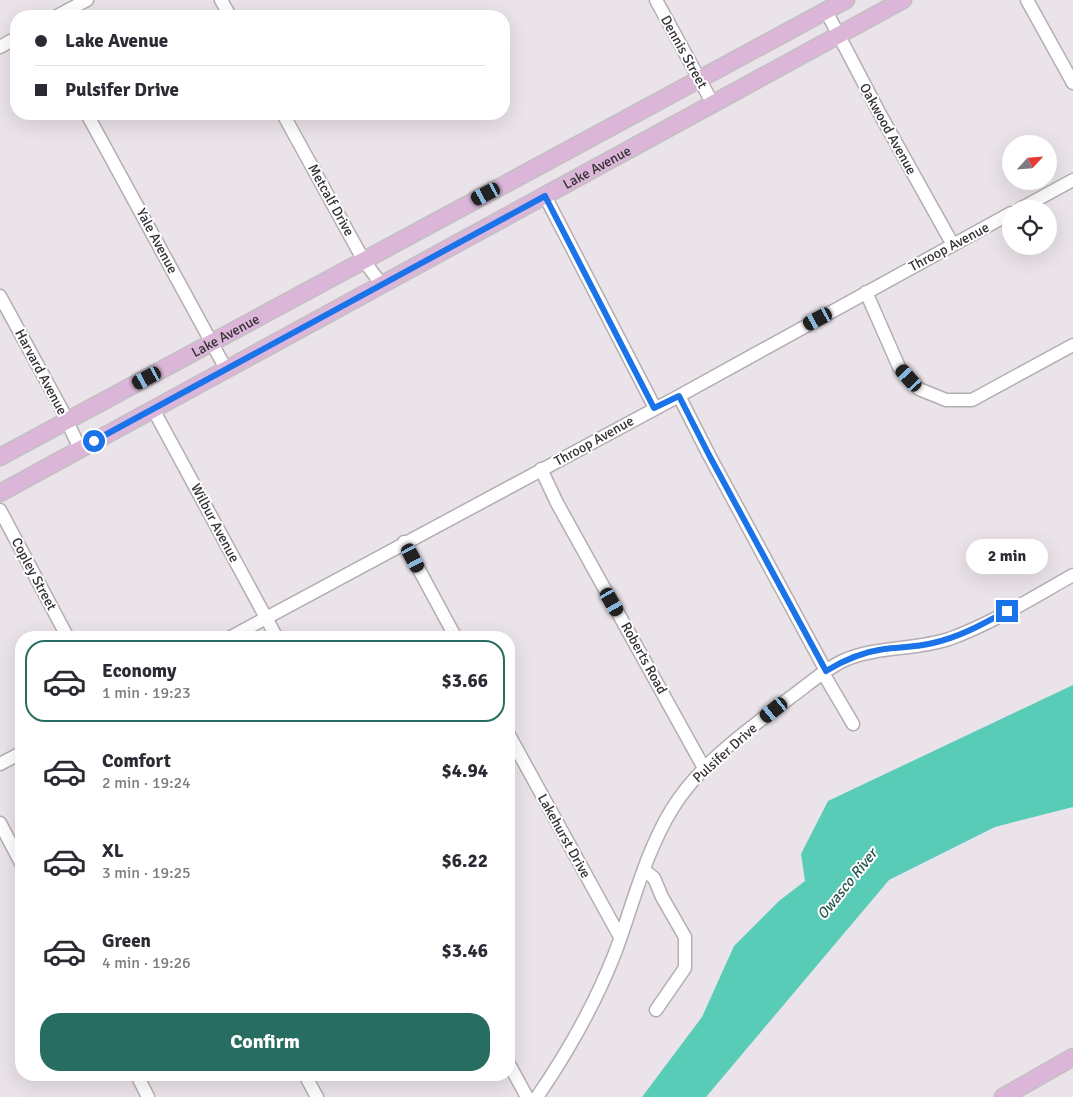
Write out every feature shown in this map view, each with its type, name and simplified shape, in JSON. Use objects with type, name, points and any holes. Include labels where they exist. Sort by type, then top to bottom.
[{"type":"main road","name":"Lake Avenue","points":[[0,457],[846,0]]},
{"type":"main road","name":"Lake Avenue","points":[[0,493],[904,0]]},
{"type":"main road","points":[[1003,1097],[1073,1057]]},
{"type":"street","points":[[68,10],[87,0]]},
{"type":"street","name":"Dennis Street","points":[[656,0],[713,104]]},
{"type":"street","points":[[1027,0],[1073,83]]},
{"type":"street","name":"Oakwood Avenue","points":[[826,11],[953,245]]},
{"type":"street","name":"Yale Avenue","points":[[89,120],[226,369]]},
{"type":"street","name":"Metcalf Drive","points":[[286,120],[364,261],[382,285]]},
{"type":"street","points":[[1036,200],[1073,180]]},
{"type":"street","points":[[545,196],[654,408]]},
{"type":"street","name":"Throop Avenue","points":[[242,631],[404,542],[679,396],[1002,218]]},
{"type":"street","points":[[866,292],[899,367],[919,389],[946,400],[972,400],[1073,345]]},
{"type":"street","name":"Harvard Avenue","points":[[0,296],[80,449]]},
{"type":"street","points":[[679,396],[853,724]]},
{"type":"street","name":"Wilbur Avenue","points":[[153,409],[273,631]]},
{"type":"street","name":"Roberts Road","points":[[541,470],[557,503],[704,768]]},
{"type":"street","name":"Copley Street","points":[[0,510],[64,631]]},
{"type":"street","points":[[404,542],[452,631]]},
{"type":"street","name":"Pulsifer Drive","points":[[537,1097],[575,1038],[604,980],[644,870],[660,832],[687,788],[704,768],[774,710],[825,672],[847,660],[873,651],[931,644],[960,635],[1073,575]]},
{"type":"street","name":"Lakehurst Drive","points":[[515,746],[620,937]]},
{"type":"street","points":[[0,764],[15,756]]},
{"type":"street","points":[[0,823],[15,852]]},
{"type":"street","points":[[644,870],[654,878],[662,897],[685,937],[685,968],[656,1010]]},
{"type":"street","points":[[515,1074],[528,1097]]},
{"type":"street","points":[[140,1081],[148,1097]]},
{"type":"street","points":[[308,1081],[317,1097]]},
{"type":"water","name":"Owasco River","points":[[1073,685],[1073,807],[995,827],[889,880],[706,1097],[642,1097],[702,1017],[734,946],[779,901],[805,881],[801,854],[828,801]]},
{"type":"route","points":[[94,441],[545,196],[654,408],[679,396],[826,671],[847,660],[873,651],[931,644],[947,640],[1007,611]]}]
